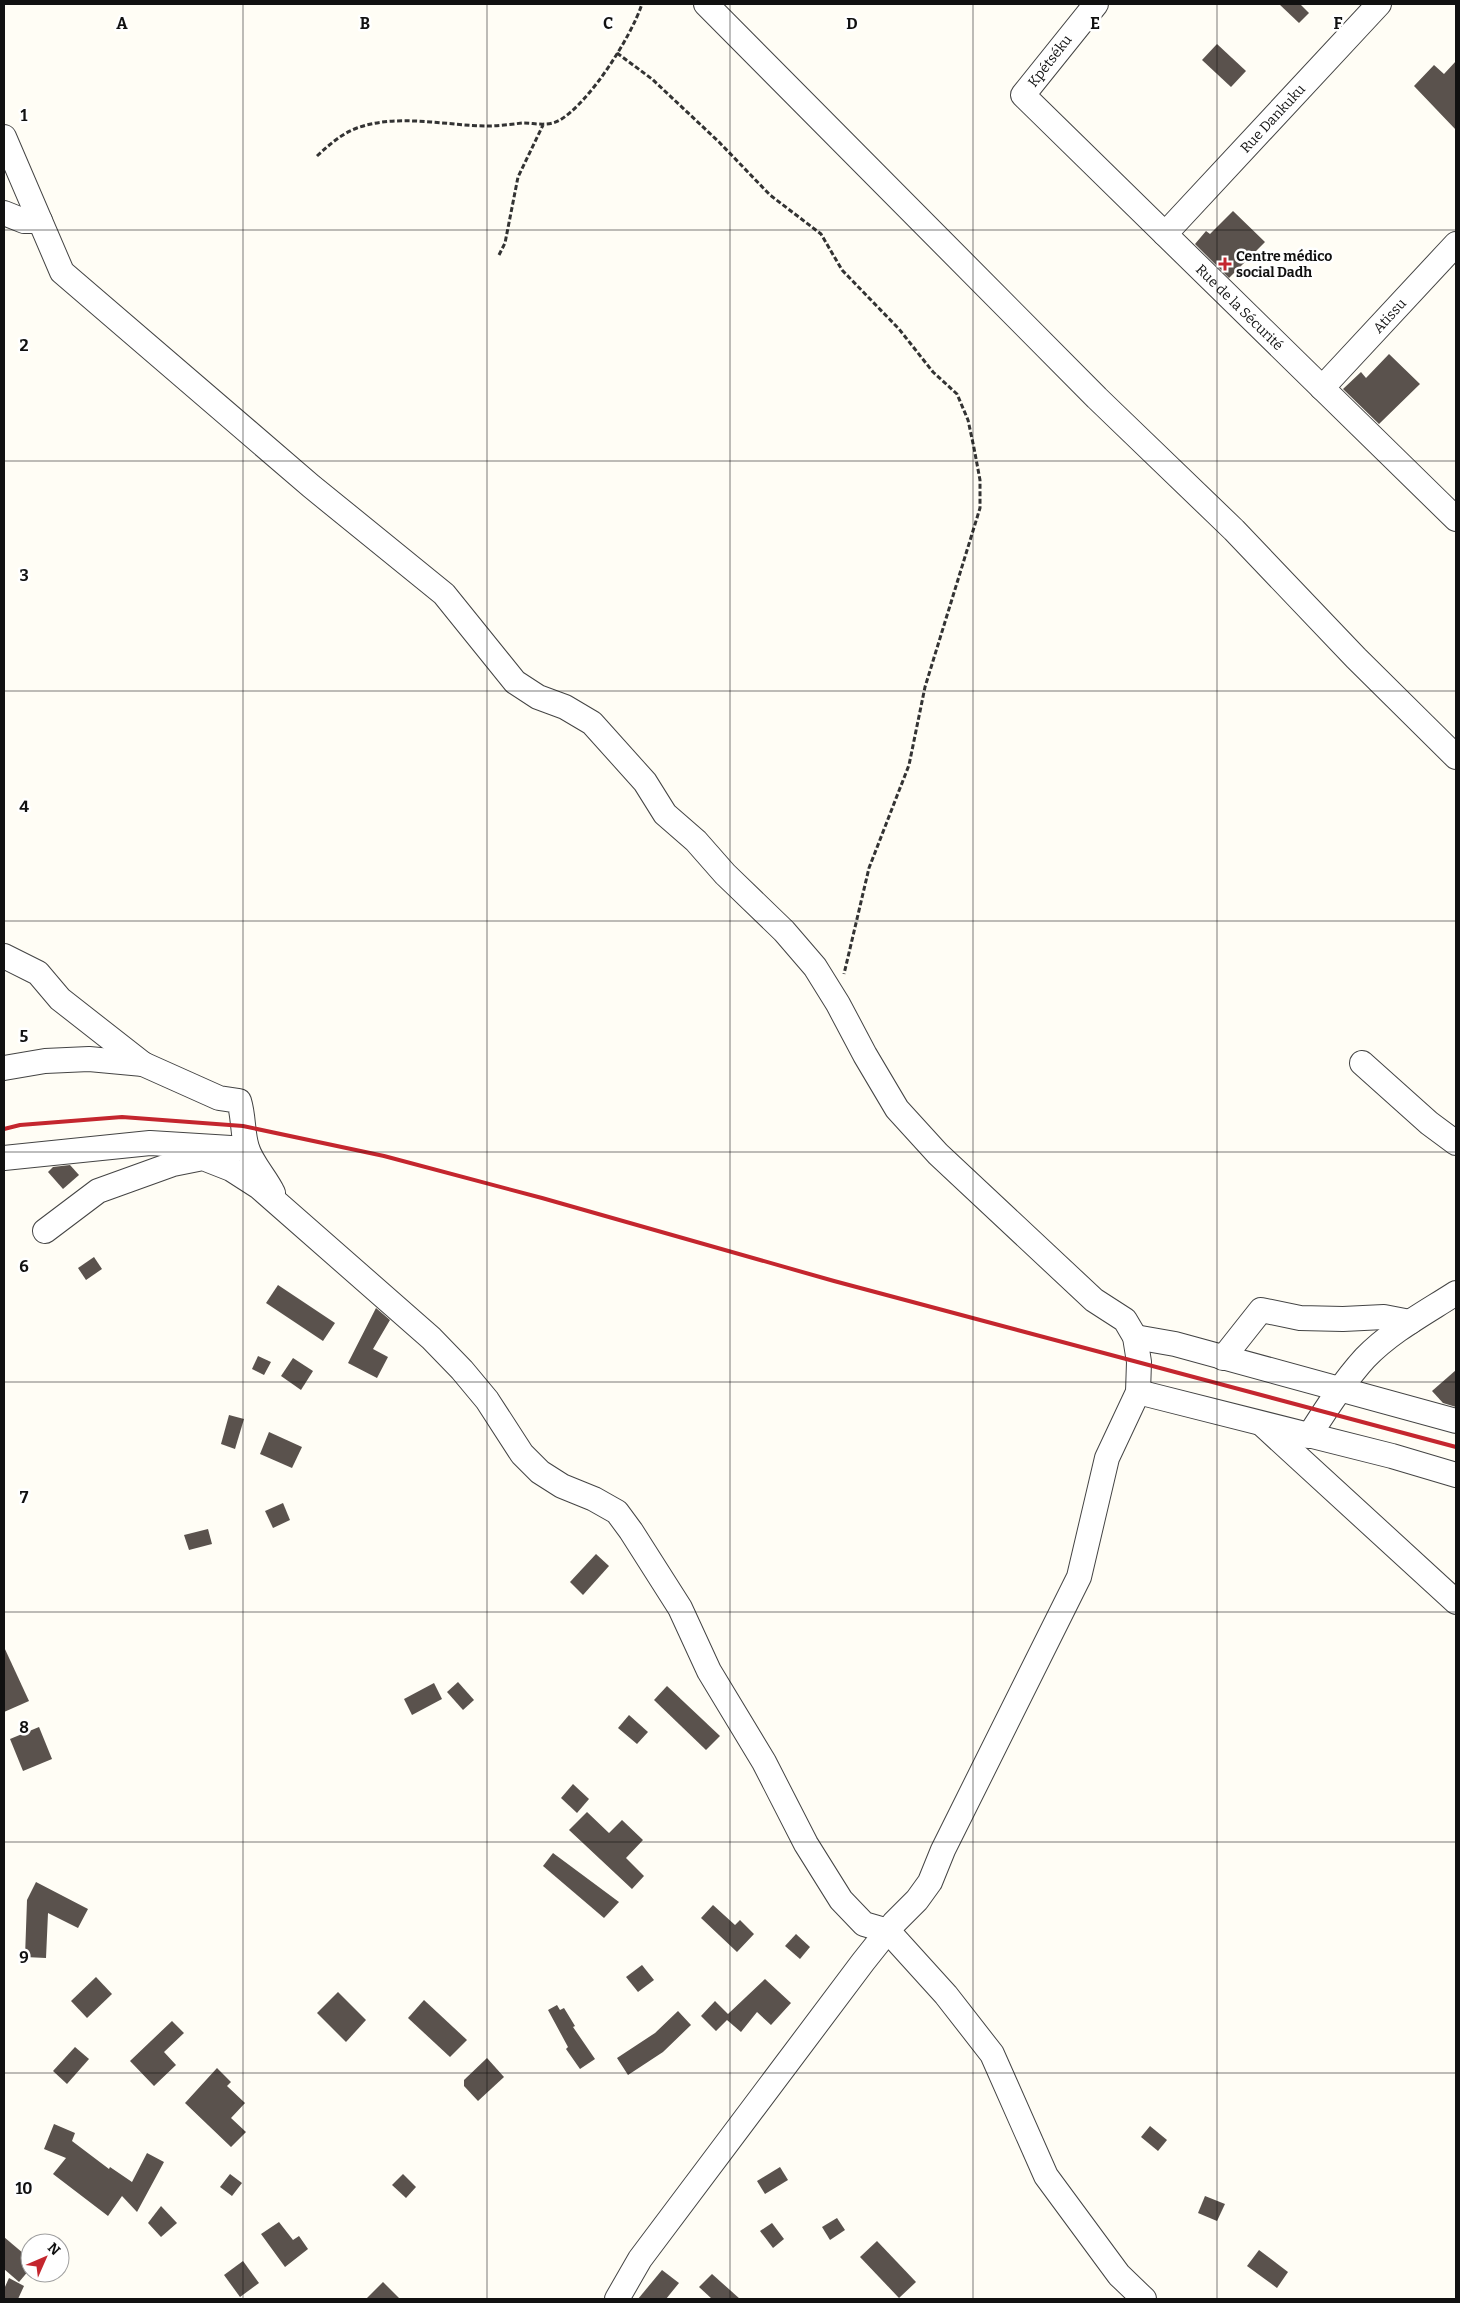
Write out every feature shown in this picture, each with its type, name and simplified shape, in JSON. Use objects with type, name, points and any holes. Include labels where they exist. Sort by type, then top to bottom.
[{"type":"street","points":[[706,4],[775,76],[844,140],[1097,398],[1129,426],[1190,490],[1234,530],[1349,651],[1456,757]]},
{"type":"street","name":"Kpétséku","points":[[1023,95],[1096,4]]},
{"type":"street","name":"Rue Dankuku","points":[[1165,234],[1379,4]]},
{"type":"street","name":"Rue de la Sécurité","points":[[1023,95],[1456,519]]},
{"type":"street","points":[[4,137],[62,272],[311,486],[444,594],[515,682],[538,698],[565,707],[592,722],[645,782],[666,814],[696,841],[725,874],[790,938],[815,967],[838,1004],[864,1056],[896,1109],[938,1154],[1094,1300],[1125,1320],[1135,1337],[1139,1362],[1138,1392],[1107,1458],[1079,1577],[943,1850],[930,1882],[917,1900],[888,1930],[640,2259],[617,2299]]},
{"type":"street","points":[[4,213],[24,221],[40,221]]},
{"type":"street","name":"Atissu","points":[[1322,388],[1456,244]]},
{"type":"street","points":[[4,956],[38,973],[60,999],[142,1064],[219,1098],[239,1101],[244,1114],[243,1126],[247,1149],[279,1206]]},
{"type":"street","points":[[4,1068],[45,1062],[89,1059],[142,1064]]},
{"type":"street","points":[[1362,1063],[1429,1123],[1456,1142]]},
{"type":"street","points":[[4,1158],[150,1143],[247,1149]]},
{"type":"street","points":[[45,1231],[98,1191],[173,1164],[203,1158],[231,1169],[259,1187],[431,1338],[487,1400],[522,1454],[540,1472],[562,1486],[594,1499],[617,1512],[631,1530],[680,1608],[709,1671],[764,1762],[806,1844],[841,1900],[864,1924],[888,1930],[946,1995],[992,2054],[1046,2176],[1119,2275],[1144,2299]]},
{"type":"street","points":[[1309,1436],[1340,1388],[1366,1357],[1397,1331],[1456,1293]]},
{"type":"street","points":[[1223,1358],[1261,1310],[1300,1318],[1343,1320],[1384,1317],[1410,1322]]},
{"type":"street","points":[[1135,1337],[1175,1344],[1456,1421]]},
{"type":"street","points":[[1138,1392],[1392,1456],[1456,1475]]},
{"type":"street","points":[[1260,1422],[1456,1602]]},
{"type":"path","points":[[317,156],[335,140],[357,128],[374,123],[412,122],[489,126],[528,123],[543,125],[560,120],[583,98],[617,54],[635,23],[642,4]]},
{"type":"path","points":[[617,54],[652,79],[719,142],[770,195],[821,234],[848,276],[900,329],[933,372],[957,394],[968,420],[980,480],[980,508],[925,687],[909,765],[869,868],[838,1004]]},
{"type":"path","points":[[499,255],[505,243],[518,178],[543,125]]},
{"type":"building","points":[[1279,4],[1300,4],[1309,13],[1299,23]]},
{"type":"building","points":[[1217,44],[1246,71],[1231,87],[1202,60]]},
{"type":"building","points":[[1456,61],[1456,130],[1414,86],[1434,65],[1444,74]]},
{"type":"building","points":[[1233,211],[1265,242],[1229,278],[1195,244],[1206,231],[1210,234]]},
{"type":"building","points":[[1389,354],[1420,384],[1379,424],[1343,389],[1361,372],[1366,378]]},
{"type":"building","points":[[70,1165],[79,1175],[63,1189],[48,1172],[53,1167]]},
{"type":"building","points":[[94,1257],[102,1269],[86,1280],[78,1268]]},
{"type":"building","points":[[278,1285],[335,1323],[323,1341],[266,1303]]},
{"type":"building","points":[[376,1308],[390,1320],[373,1349],[388,1357],[377,1378],[348,1363]]},
{"type":"building","points":[[258,1356],[271,1362],[264,1375],[252,1369]]},
{"type":"building","points":[[293,1358],[313,1371],[301,1390],[281,1376]]},
{"type":"building","points":[[1456,1370],[1456,1407],[1443,1403],[1432,1391]]},
{"type":"building","points":[[229,1415],[244,1419],[235,1449],[221,1444]]},
{"type":"building","points":[[269,1432],[302,1447],[292,1468],[260,1454]]},
{"type":"building","points":[[283,1503],[290,1520],[273,1528],[265,1511]]},
{"type":"building","points":[[208,1529],[212,1544],[189,1550],[184,1535]]},
{"type":"building","points":[[596,1554],[609,1566],[583,1595],[570,1582]]},
{"type":"building","points":[[4,1647],[29,1701],[4,1712]]},
{"type":"building","points":[[458,1682],[474,1700],[463,1710],[447,1692]]},
{"type":"building","points":[[434,1683],[442,1699],[412,1715],[404,1699]]},
{"type":"building","points":[[667,1686],[720,1736],[706,1750],[654,1700]]},
{"type":"building","points":[[629,1715],[648,1732],[637,1744],[618,1728]]},
{"type":"building","points":[[39,1727],[52,1759],[23,1771],[10,1739]]},
{"type":"building","points":[[573,1784],[589,1799],[577,1813],[561,1798]]},
{"type":"building","points":[[587,1812],[609,1833],[622,1820],[643,1840],[626,1858],[644,1876],[632,1889],[569,1830]]},
{"type":"building","points":[[553,1853],[619,1902],[604,1918],[543,1866]]},
{"type":"building","points":[[36,1882],[88,1909],[78,1928],[48,1913],[46,1958],[25,1957],[27,1900]]},
{"type":"building","points":[[713,1905],[735,1925],[740,1920],[754,1934],[737,1952],[701,1918]]},
{"type":"building","points":[[796,1934],[810,1947],[800,1959],[785,1946]]},
{"type":"building","points":[[642,1965],[654,1980],[638,1992],[626,1977]]},
{"type":"building","points":[[96,1977],[112,1994],[87,2018],[71,2001]]},
{"type":"building","points":[[765,1979],[791,2003],[771,2025],[757,2012],[741,2032],[727,2020],[716,2031],[701,2016],[715,2001],[728,2014]]},
{"type":"building","points":[[338,1992],[366,2020],[346,2042],[317,2013]]},
{"type":"building","points":[[424,2000],[467,2040],[450,2057],[408,2018]]},
{"type":"building","points":[[557,2005],[560,2010],[564,2008],[575,2026],[573,2027],[595,2059],[580,2069],[566,2049],[568,2047],[548,2010]]},
{"type":"building","points":[[678,2011],[691,2025],[663,2052],[628,2075],[617,2058],[655,2033]]},
{"type":"building","points":[[172,2021],[184,2033],[164,2052],[176,2065],[154,2086],[130,2061]]},
{"type":"building","points":[[75,2047],[89,2059],[67,2084],[53,2071]]},
{"type":"building","points":[[487,2058],[504,2077],[478,2101],[464,2086],[464,2080]]},
{"type":"building","points":[[217,2068],[231,2082],[227,2086],[245,2103],[231,2118],[246,2132],[231,2147],[185,2103]]},
{"type":"building","points":[[54,2124],[75,2133],[72,2141],[109,2169],[110,2167],[132,2182],[147,2153],[164,2162],[137,2212],[122,2196],[108,2216],[53,2174],[66,2158],[44,2149]]},
{"type":"building","points":[[1150,2126],[1167,2140],[1158,2151],[1141,2137]]},
{"type":"building","points":[[780,2167],[788,2180],[765,2194],[757,2181]]},
{"type":"building","points":[[230,2174],[242,2183],[232,2196],[220,2187]]},
{"type":"building","points":[[403,2174],[416,2187],[406,2198],[392,2185]]},
{"type":"building","points":[[1205,2196],[1225,2204],[1217,2221],[1198,2213]]},
{"type":"building","points":[[161,2206],[177,2223],[161,2237],[148,2223]]},
{"type":"building","points":[[837,2218],[845,2230],[830,2240],[822,2227]]},
{"type":"building","points":[[279,2222],[293,2240],[299,2236],[308,2249],[285,2267],[261,2234]]},
{"type":"building","points":[[772,2223],[784,2239],[773,2248],[760,2231]]},
{"type":"building","points":[[4,2237],[20,2251],[20,2281],[19,2282],[4,2269]]},
{"type":"building","points":[[877,2241],[916,2282],[899,2298],[860,2257]]},
{"type":"building","points":[[1259,2250],[1288,2272],[1277,2288],[1247,2266]]},
{"type":"building","points":[[243,2261],[259,2283],[240,2297],[224,2275]]},
{"type":"building","points":[[662,2270],[679,2283],[666,2299],[638,2299]]},
{"type":"building","points":[[712,2274],[740,2299],[712,2299],[699,2287]]},
{"type":"building","points":[[9,2278],[24,2286],[18,2299],[4,2299],[4,2289]]},
{"type":"building","points":[[383,2282],[400,2299],[366,2299]]},
{"type":"railway","points":[[4,1129],[20,1125],[122,1117],[243,1126],[384,1156],[542,1198],[834,1281],[1456,1447]]},
{"type":"place","name":"Centre médico social Dadh","points":[[1225,264]]}]
